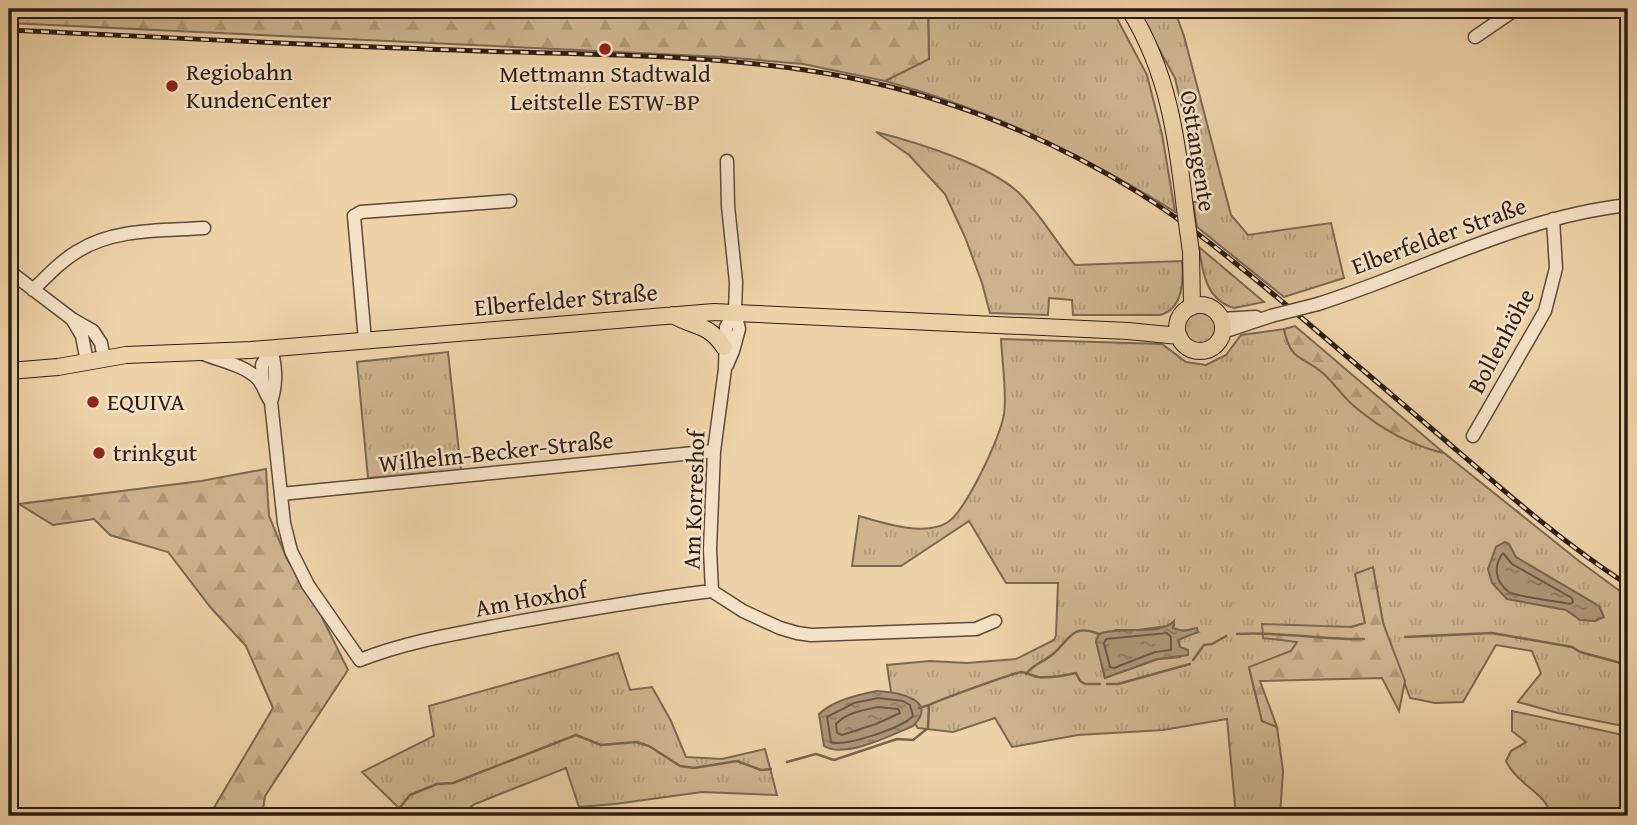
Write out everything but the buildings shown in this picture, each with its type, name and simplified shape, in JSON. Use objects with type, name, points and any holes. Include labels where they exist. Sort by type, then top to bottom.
[{"type":"main road","name":"Osttangente","points":[[1129,9],[1149,45],[1166,89],[1175,131],[1198,306]]},
{"type":"main road","points":[[1198,306],[1212,309],[1222,326],[1214,346],[1200,351],[1189,348],[1179,329],[1183,313],[1198,306]]},
{"type":"main road","name":"Elberfelder Straße","points":[[9,371],[138,355],[271,349],[671,314],[735,312],[1128,331],[1179,329]]},
{"type":"main road","points":[[671,314],[687,324],[703,326],[710,330],[724,347]]},
{"type":"street","points":[[1475,37],[1516,9]]},
{"type":"street","points":[[727,161],[736,282],[735,312]]},
{"type":"street","points":[[365,340],[354,216],[360,212],[510,201]]},
{"type":"street","name":"Elberfelder Straße","points":[[1222,326],[1318,304],[1553,219],[1628,205]]},
{"type":"street","name":"Bollenhöhe","points":[[1473,436],[1545,311],[1556,268],[1553,219]]},
{"type":"street","points":[[33,290],[63,261],[103,239],[129,233],[204,228]]},
{"type":"street","points":[[9,271],[72,319],[83,323],[98,337],[104,359]]},
{"type":"street","name":"Am Korreshof","points":[[735,312],[726,327],[725,369],[714,451],[710,549],[712,591],[744,611],[780,628],[804,634],[976,629],[995,621]]},
{"type":"street","name":"Am Korreshof","points":[[725,369],[739,329],[735,312]]},
{"type":"street","points":[[72,319],[82,336],[87,362]]},
{"type":"street","points":[[263,387],[262,365],[271,349]]},
{"type":"street","points":[[271,349],[275,365],[275,391],[271,402]]},
{"type":"street","points":[[201,353],[240,366],[258,379],[263,387],[271,402],[281,494]]},
{"type":"street","name":"Wilhelm-Becker-Straße","points":[[281,494],[714,451]]},
{"type":"street","name":"Am Hoxhof","points":[[281,494],[291,551],[308,585],[360,660],[385,650],[444,636],[644,599],[712,591]]},
{"type":"green space","points":[[9,9],[928,9],[929,59],[885,81],[803,64],[723,57],[9,23]]},
{"type":"green space","points":[[928,9],[1112,9],[1147,75],[1162,134],[1175,212],[1106,171],[1035,136],[962,106],[885,81],[929,59]]},
{"type":"green space","points":[[1137,9],[1174,9],[1184,36],[1231,215],[1248,235],[1331,223],[1344,278],[1284,297],[1197,227],[1193,202],[1204,202],[1175,78]]},
{"type":"green space","points":[[876,132],[954,156],[1009,185],[1029,204],[1075,265],[1182,261],[1183,277],[1178,300],[1168,312],[1160,315],[1073,315],[1072,300],[1049,298],[1048,315],[990,313],[965,237],[945,194],[909,155]]},
{"type":"green space","points":[[1199,247],[1264,302],[1234,308],[1217,298],[1211,292],[1204,275]]},
{"type":"green space","points":[[1201,310],[1213,316],[1219,328],[1213,340],[1201,346],[1189,340],[1183,328],[1189,316]]},
{"type":"green space","points":[[1295,326],[1444,453],[1419,446],[1396,435],[1354,406],[1324,374],[1290,348],[1284,329]]},
{"type":"green space","points":[[1284,329],[1294,353],[1324,374],[1364,414],[1407,441],[1444,453],[1628,597],[1628,727],[1518,702],[1541,673],[1532,651],[1496,645],[1463,702],[1435,703],[1410,698],[1383,623],[1373,568],[1355,574],[1365,623],[1298,641],[1291,651],[1249,668],[1262,721],[1277,727],[1283,771],[1280,816],[1236,816],[1227,719],[1163,730],[1078,735],[1012,747],[995,718],[953,732],[918,728],[891,692],[887,665],[1016,659],[1054,640],[1056,635],[1058,583],[1006,583],[969,521],[901,566],[852,566],[859,516],[904,527],[928,528],[948,522],[964,503],[990,455],[1004,414],[1001,339],[1162,344],[1186,362],[1206,365],[1226,355],[1241,335]],"holes":[[[1174,625],[1173,629],[1198,632],[1179,638],[1180,657],[1158,659],[1105,678],[1096,641],[1116,630]]]},
{"type":"green space","points":[[448,352],[461,470],[368,478],[357,362]]},
{"type":"green space","points":[[266,469],[269,516],[287,559],[314,601],[348,670],[265,796],[262,816],[209,816],[273,708],[246,646],[211,608],[168,552],[110,535],[94,519],[53,525],[19,504],[201,481]]},
{"type":"green space","points":[[1373,567],[1383,623],[1405,681],[1399,711],[1382,678],[1260,681],[1277,727],[1262,721],[1249,667],[1291,651],[1297,642],[1263,638],[1262,624],[1352,627],[1365,623],[1355,574]]},
{"type":"green space","points":[[618,653],[630,690],[652,687],[671,721],[686,757],[722,759],[765,749],[777,795],[702,792],[579,807],[566,768],[475,804],[457,816],[393,816],[399,808],[362,772],[434,736],[429,706]]},
{"type":"green space","points":[[1512,711],[1628,736],[1628,816],[1551,816],[1544,801],[1517,776],[1506,761],[1511,751],[1526,742],[1512,731]]},
{"type":"water","points":[[1505,542],[1516,557],[1599,606],[1604,617],[1595,621],[1580,620],[1566,610],[1507,599],[1492,583],[1488,569],[1496,547]]},
{"type":"water","points":[[1174,621],[1173,628],[1183,631],[1197,628],[1198,632],[1178,640],[1180,647],[1188,650],[1188,655],[1157,659],[1105,678],[1096,641],[1099,634],[1117,630],[1159,629]]},
{"type":"water","points":[[877,691],[904,695],[912,699],[921,709],[920,717],[913,726],[855,748],[843,750],[824,746],[819,714],[854,696]]},
{"type":"waterway","points":[[1026,674],[1077,632],[1090,631],[1099,634]]},
{"type":"waterway","points":[[1405,637],[1492,633],[1572,647],[1580,652],[1628,665]]},
{"type":"waterway","points":[[1237,634],[1364,639]]},
{"type":"waterway","points":[[1193,660],[1204,645],[1212,644],[1226,636]]},
{"type":"waterway","points":[[1107,684],[1118,684],[1190,664]]},
{"type":"waterway","points":[[787,762],[816,754],[834,760],[897,739],[913,740],[928,728],[929,705],[1017,673],[1036,677],[1076,673],[1085,684],[1100,684]]},
{"type":"waterway","points":[[919,708],[929,705]]},
{"type":"waterway","points":[[393,816],[410,795],[437,784],[453,783],[576,735],[601,745],[636,742],[649,746],[680,766],[694,768],[737,761],[761,770],[771,769]]},
{"type":"railway","points":[[9,30],[719,60],[849,78],[893,88],[978,114],[1100,170],[1180,221],[1296,313],[1534,516],[1628,585]]},
{"type":"place","name":"Mettmann Stadtwald Leitstelle ESTW-BP","points":[[605,49]]},
{"type":"place","name":"Regiobahn KundenCenter","points":[[172,86]]},
{"type":"place","name":"EQUIVA","points":[[93,402]]},
{"type":"place","name":"trinkgut","points":[[99,453]]}]
